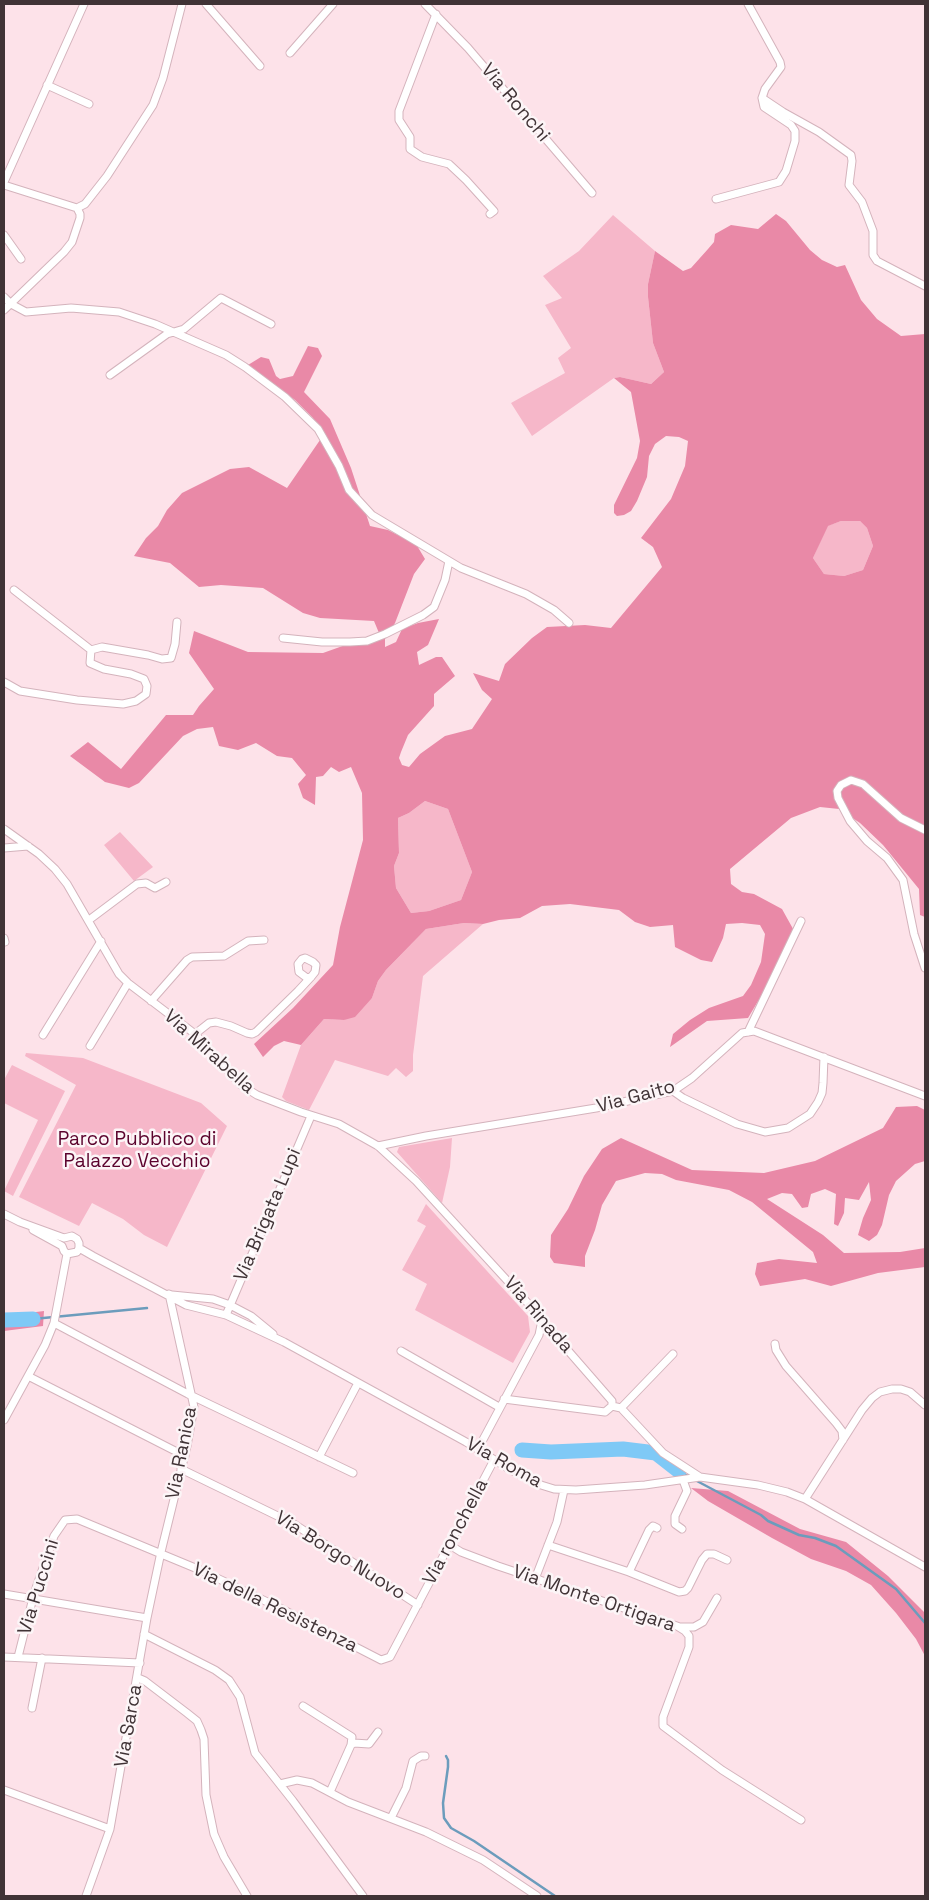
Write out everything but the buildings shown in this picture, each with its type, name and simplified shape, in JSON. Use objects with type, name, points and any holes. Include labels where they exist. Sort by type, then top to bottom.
[{"type":"street","points":[[84,4],[47,85],[5,186],[77,208],[85,204],[107,176],[153,105],[163,78],[182,4]]},
{"type":"street","points":[[206,4],[260,66]]},
{"type":"street","points":[[290,53],[333,4]]},
{"type":"street","name":"Via Ronchi","points":[[425,4],[468,48],[592,193]]},
{"type":"street","points":[[716,199],[753,191],[779,182],[786,171],[795,141],[795,131],[791,125],[764,107],[762,98],[765,89],[781,67],[748,4]]},
{"type":"street","points":[[436,14],[402,103],[399,120],[410,137],[410,149],[422,157],[449,164],[494,211],[490,214]]},
{"type":"street","points":[[47,85],[89,104]]},
{"type":"street","points":[[762,98],[819,132],[851,155],[849,185],[862,202],[873,231],[873,255],[877,261],[925,286]]},
{"type":"street","points":[[4,310],[72,242],[80,218],[77,208]]},
{"type":"street","points":[[4,235],[21,259]]},
{"type":"street","points":[[4,297],[11,304],[26,312],[71,308],[119,312],[155,324],[226,355],[285,397],[318,429],[349,490],[372,515],[461,568],[526,594],[554,610],[570,623]]},
{"type":"street","points":[[110,375],[167,334],[184,328],[221,298],[271,324]]},
{"type":"street","points":[[283,638],[322,642],[350,642],[367,641],[385,634],[434,608],[445,580],[449,561]]},
{"type":"street","points":[[14,590],[91,650]]},
{"type":"street","points":[[91,650],[102,647],[148,655],[162,660],[171,658],[175,644],[177,622]]},
{"type":"street","points":[[4,682],[20,691],[77,700],[123,704],[136,701],[146,694],[147,686],[144,679],[131,674],[104,669],[90,662],[91,650]]},
{"type":"street","points":[[925,830],[901,818],[864,784],[851,780],[841,785],[837,791],[838,798],[850,822],[867,841],[887,858],[903,880],[914,934],[925,968]]},
{"type":"street","name":"Via Mirabella","points":[[4,829],[55,869],[67,884],[119,974],[195,1034],[241,1085],[264,1099],[310,1116],[327,1119],[339,1124],[378,1146]]},
{"type":"street","points":[[4,848],[28,846]]},
{"type":"street","points":[[88,920],[137,884],[146,883],[155,888],[166,882]]},
{"type":"street","points":[[748,1032],[800,921]]},
{"type":"street","points":[[43,1036],[101,940]]},
{"type":"street","points":[[151,1001],[187,960],[192,957],[224,956],[248,941],[264,940]]},
{"type":"street","points":[[195,1034],[208,1023],[216,1022],[252,1034],[311,978]]},
{"type":"street","points":[[90,1046],[128,983]]},
{"type":"street","points":[[748,1032],[754,1031],[925,1096]]},
{"type":"street","name":"Via Gaito","points":[[378,1146],[426,1136],[596,1108],[673,1091],[692,1078],[742,1033],[748,1032]]},
{"type":"street","points":[[673,1091],[683,1098],[737,1124],[765,1132],[788,1128],[810,1114],[818,1102],[822,1093],[824,1057]]},
{"type":"street","name":"Via Brigata Lupi","points":[[226,1315],[310,1116]]},
{"type":"street","name":"Via Rinada","points":[[378,1146],[416,1181],[536,1312],[540,1318],[541,1325],[551,1330],[612,1401],[612,1406]]},
{"type":"street","points":[[4,1214],[62,1246]]},
{"type":"street","points":[[20,1222],[64,1238],[72,1236],[77,1239],[79,1243],[77,1252],[67,1254]]},
{"type":"street","points":[[64,1238],[62,1246],[67,1254]]},
{"type":"street","points":[[79,1248],[169,1294]]},
{"type":"street","points":[[4,1420],[45,1345],[54,1323],[67,1254]]},
{"type":"street","name":"Via Roma","points":[[169,1294],[213,1299],[230,1305],[251,1316],[284,1342]]},
{"type":"street","name":"Via Roma","points":[[169,1294],[186,1305],[226,1315],[284,1342],[541,1485],[564,1490],[645,1485],[699,1477],[758,1485],[788,1492],[805,1499],[925,1567]]},
{"type":"street","name":"Via Ranica","points":[[161,1552],[185,1456],[194,1408],[193,1396],[169,1294]]},
{"type":"street","points":[[54,1323],[193,1396],[353,1473]]},
{"type":"street","points":[[478,1449],[499,1406],[535,1344],[541,1325]]},
{"type":"street","points":[[776,1344],[776,1350],[782,1362],[836,1423],[842,1431],[843,1440]]},
{"type":"street","points":[[401,1351],[499,1406]]},
{"type":"street","points":[[621,1408],[673,1354]]},
{"type":"street","points":[[28,1376],[185,1456]]},
{"type":"street","points":[[319,1457],[358,1383]]},
{"type":"street","points":[[805,1499],[862,1410],[872,1398],[880,1392],[901,1389],[918,1398],[925,1405]]},
{"type":"street","points":[[504,1399],[605,1412],[612,1406],[621,1408],[663,1453],[699,1477]]},
{"type":"street","name":"Via ronchella","points":[[390,1657],[494,1460]]},
{"type":"street","name":"Via Borgo Nuovo","points":[[181,1469],[294,1524],[418,1605]]},
{"type":"street","points":[[682,1529],[675,1524],[675,1516],[687,1491],[684,1480]]},
{"type":"street","points":[[535,1579],[557,1522],[564,1490]]},
{"type":"street","name":"Via della Resistenza","points":[[65,1520],[77,1519],[161,1552],[280,1608],[381,1660],[390,1657]]},
{"type":"street","name":"Via Puccini","points":[[18,1657],[33,1598],[54,1536],[65,1520]]},
{"type":"street","points":[[629,1572],[649,1530],[653,1526],[657,1528]]},
{"type":"street","name":"Via Monte Ortigara","points":[[451,1543],[453,1547],[461,1552],[676,1626],[685,1631],[689,1636],[689,1647],[662,1717],[663,1726],[722,1770],[801,1820]]},
{"type":"street","points":[[548,1544],[682,1592],[688,1588],[707,1554],[714,1554],[727,1560]]},
{"type":"street","name":"Via Sarca","points":[[86,1896],[110,1829],[138,1678],[144,1634],[161,1552]]},
{"type":"street","points":[[4,1594],[147,1618]]},
{"type":"street","points":[[676,1626],[688,1628],[699,1625],[705,1620],[717,1598]]},
{"type":"street","points":[[144,1634],[215,1670],[229,1680],[240,1697],[255,1753],[363,1896]]},
{"type":"street","points":[[4,1656],[140,1663]]},
{"type":"street","points":[[32,1708],[42,1658]]},
{"type":"street","points":[[138,1678],[145,1680],[187,1713],[197,1722],[201,1730],[204,1739],[206,1795],[214,1834],[224,1857],[247,1896]]},
{"type":"street","points":[[303,1706],[352,1737],[351,1744],[330,1792]]},
{"type":"street","points":[[351,1744],[369,1744],[378,1732]]},
{"type":"street","points":[[391,1818],[406,1788],[413,1762],[421,1756],[425,1756]]},
{"type":"street","points":[[280,1784],[297,1780],[312,1783],[348,1802],[426,1832],[483,1860],[537,1896]]},
{"type":"street","points":[[4,1790],[110,1829]]},
{"type":"green space","points":[[613,215],[655,251],[648,284],[648,297],[653,343],[664,372],[651,384],[620,377],[614,378],[532,436],[511,403],[565,373],[558,358],[571,348],[545,305],[562,298],[543,276],[579,251]]},
{"type":"green space","points":[[841,521],[860,521],[867,528],[873,546],[863,570],[844,576],[824,574],[813,558],[827,526]]},
{"type":"green space","points":[[425,801],[448,809],[472,872],[461,900],[429,911],[411,913],[396,888],[394,866],[399,853],[398,818],[409,813]]},
{"type":"green space","points":[[120,832],[153,867],[134,881],[104,845]]},
{"type":"green space","points":[[464,923],[483,924],[423,976],[413,1055],[413,1071],[406,1077],[396,1068],[388,1076],[335,1060],[309,1110],[286,1101],[282,1097],[301,1045],[324,1019],[344,1020],[372,998],[378,981],[386,970],[426,929]]},
{"type":"green space","name":"Parco Pubblico di Palazzo Vecchio","points":[[26,1053],[83,1058],[201,1103],[227,1126],[167,1247],[144,1235],[123,1219],[92,1203],[79,1226],[19,1197],[76,1085],[25,1056]]},
{"type":"green space","points":[[12,1065],[65,1091],[13,1196],[4,1191],[38,1120],[4,1103],[4,1080]]},
{"type":"green space","points":[[452,1138],[450,1167],[442,1203],[397,1152],[399,1147]]},
{"type":"green space","points":[[426,1204],[528,1316],[530,1332],[513,1363],[415,1310],[427,1284],[402,1270],[426,1226],[417,1221]]},
{"type":"shaded area","points":[[776,214],[786,221],[810,250],[822,260],[837,267],[845,265],[861,300],[877,319],[901,336],[925,334],[925,917],[920,915],[919,889],[883,845],[860,823],[839,809],[820,807],[791,818],[730,869],[731,884],[742,892],[754,894],[782,909],[797,936],[748,1018],[707,1021],[670,1047],[673,1034],[690,1020],[709,1008],[743,996],[751,985],[761,962],[765,934],[760,925],[726,924],[723,938],[712,962],[701,960],[675,947],[673,925],[650,927],[635,922],[619,910],[570,904],[542,906],[520,918],[483,924],[464,923],[426,929],[386,970],[378,981],[372,998],[355,1017],[344,1020],[324,1019],[301,1045],[284,1041],[274,1046],[263,1057],[254,1044],[293,1008],[333,965],[340,927],[363,840],[362,793],[351,767],[339,772],[331,767],[323,776],[316,777],[315,805],[303,798],[298,784],[306,775],[292,758],[277,756],[256,743],[238,750],[219,746],[213,727],[197,729],[183,736],[139,783],[129,788],[105,782],[70,756],[88,742],[121,769],[166,715],[193,715],[214,689],[189,653],[194,631],[248,652],[323,653],[379,633],[374,621],[320,618],[303,613],[263,588],[221,585],[199,587],[170,563],[134,556],[146,538],[158,526],[167,510],[182,493],[230,469],[249,467],[287,488],[320,440],[313,418],[295,400],[248,365],[261,357],[269,359],[276,376],[280,379],[293,376],[308,346],[318,348],[322,356],[304,392],[330,419],[351,468],[370,526],[388,530],[416,544],[425,559],[414,574],[395,623],[385,639],[385,647],[396,642],[402,629],[418,623],[439,619],[428,645],[417,652],[419,665],[436,657],[442,657],[455,676],[434,694],[434,706],[408,735],[399,758],[402,765],[409,767],[420,754],[445,736],[472,729],[492,699],[482,690],[473,673],[499,681],[505,664],[532,638],[547,627],[585,625],[611,628],[662,567],[653,547],[641,538],[671,499],[685,466],[688,441],[679,437],[666,436],[655,444],[649,456],[647,477],[637,501],[631,511],[617,516],[614,513],[614,505],[637,458],[640,441],[631,392],[614,378],[620,377],[651,384],[664,372],[653,343],[648,297],[648,284],[655,251],[683,271],[691,268],[708,249],[714,242],[715,234],[731,225],[758,229]],"holes":[[[841,521],[860,521],[867,528],[873,546],[863,570],[844,576],[824,574],[813,558],[828,526]],[[425,801],[448,809],[472,872],[461,900],[429,911],[411,913],[396,888],[394,866],[399,853],[398,818],[409,813]]]},
{"type":"shaded area","points":[[917,1106],[925,1110],[925,1161],[915,1164],[896,1181],[889,1195],[882,1225],[877,1235],[869,1241],[858,1235],[871,1200],[869,1182],[859,1200],[845,1198],[844,1213],[838,1226],[834,1224],[836,1194],[825,1189],[811,1194],[808,1207],[802,1208],[792,1194],[782,1193],[767,1199],[823,1235],[844,1253],[900,1252],[925,1248],[925,1267],[878,1273],[831,1286],[805,1279],[760,1286],[755,1274],[757,1263],[779,1259],[817,1263],[813,1252],[752,1202],[729,1190],[676,1180],[662,1174],[645,1173],[616,1181],[602,1205],[585,1256],[585,1267],[554,1263],[550,1257],[551,1235],[568,1209],[584,1176],[602,1149],[621,1138],[692,1170],[764,1173],[815,1161],[883,1128],[896,1107]]},
{"type":"shaded area","points":[[44,1311],[43,1326],[4,1331],[4,1316]]},
{"type":"shaded area","points":[[691,1488],[728,1491],[800,1529],[846,1542],[888,1576],[925,1613],[925,1656],[916,1639],[871,1585],[846,1571],[811,1559],[772,1538],[708,1501]]},
{"type":"waterway","points":[[33,1319],[147,1308]]},
{"type":"waterway","points":[[4,1320],[33,1319]]},
{"type":"waterway","points":[[522,1450],[551,1452],[623,1449],[656,1453],[679,1471]]},
{"type":"waterway","points":[[679,1471],[688,1476]]},
{"type":"waterway","points":[[695,1480],[761,1515],[768,1521],[799,1535],[815,1538],[836,1546],[896,1589],[925,1623]]},
{"type":"waterway","points":[[446,1756],[448,1767],[443,1803],[444,1818],[451,1828],[474,1841],[555,1896]]}]
